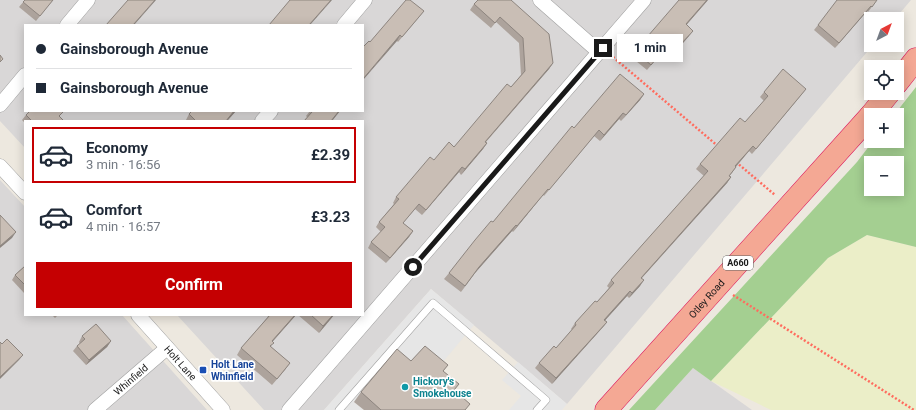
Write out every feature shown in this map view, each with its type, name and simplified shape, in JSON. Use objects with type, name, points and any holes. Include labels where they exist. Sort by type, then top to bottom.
[{"type":"highway","points":[[904,74],[916,59]]},
{"type":"highway","name":"Otley Road","points":[[877,108],[883,100]]},
{"type":"highway","name":"Otley Road","points":[[606,410],[864,123]]},
{"type":"street","points":[[68,24],[88,0]]},
{"type":"street","points":[[345,24],[365,0]]},
{"type":"street","points":[[540,0],[601,50]]},
{"type":"street","points":[[289,410],[644,0]]},
{"type":"street","points":[[0,105],[24,77]]},
{"type":"street","points":[[263,120],[270,112]]},
{"type":"street","points":[[0,166],[24,192]]},
{"type":"street","name":"Holt Lane","points":[[139,316],[223,410]]},
{"type":"street","name":"Whinfield","points":[[95,410],[167,348]]},
{"type":"lane","points":[[339,410],[433,303],[546,400],[542,409]]},
{"type":"path","points":[[601,50],[723,151]]},
{"type":"path","points":[[735,161],[789,208]]},
{"type":"path","points":[[719,284],[730,293],[914,410]]},
{"type":"shaded area","points":[[0,0],[911,0],[901,12],[864,12],[864,52],[867,52],[567,404],[431,289],[324,410],[264,410],[178,316],[364,316],[364,120],[24,120],[24,147],[0,121]]},
{"type":"shaded area","points":[[0,180],[24,206],[24,316],[123,316],[207,410],[0,410]]},
{"type":"shaded area","points":[[431,289],[474,325],[436,370],[404,371],[354,402],[364,410],[324,410]]},
{"type":"shaded area","points":[[518,362],[567,404],[562,410],[509,410],[521,396],[502,380]]},
{"type":"shaded area","points":[[693,368],[752,410],[655,410]]},
{"type":"green space","points":[[916,87],[916,247],[867,235],[828,258],[711,381],[693,368],[655,410],[629,410],[857,162],[868,148],[904,148],[904,108],[900,108]]},
{"type":"green space","points":[[867,235],[916,247],[916,410],[771,410],[711,381],[828,258]]},
{"type":"building","points":[[25,0],[53,0],[40,16],[23,2]]},
{"type":"building","points":[[128,0],[155,0],[134,24],[107,24]]},
{"type":"building","points":[[290,0],[331,0],[310,24],[270,24]]},
{"type":"building","points":[[406,0],[410,0],[424,11],[402,37],[400,35],[364,78],[364,46],[369,41],[370,42]]},
{"type":"building","points":[[478,0],[511,0],[549,34],[553,63],[485,142],[487,143],[465,169],[462,167],[426,210],[419,204],[403,223],[413,231],[390,258],[371,242],[385,227],[379,222],[399,199],[396,197],[430,157],[434,160],[449,142],[454,147],[507,84],[511,87],[525,71],[523,38],[500,17],[495,23],[474,4]]},
{"type":"building","points":[[679,0],[707,0],[686,24],[693,31],[680,45],[673,39],[651,65],[635,51]]},
{"type":"building","points":[[837,0],[877,0],[872,7],[871,6],[864,12],[864,14],[839,43],[818,25]]},
{"type":"building","points":[[0,55],[3,59],[0,62]]},
{"type":"building","points":[[783,69],[806,89],[756,149],[753,146],[735,166],[736,167],[729,176],[731,177],[641,278],[644,280],[632,293],[630,291],[604,320],[607,322],[556,378],[539,363],[554,346],[556,348],[576,325],[575,323],[614,283],[611,280],[708,171],[700,164],[740,118],[745,122],[768,96],[764,92]]},
{"type":"building","points":[[620,74],[644,94],[626,115],[623,113],[604,135],[599,130],[549,190],[548,189],[517,226],[516,225],[479,267],[465,286],[449,273],[475,240],[491,221],[493,222],[572,126],[574,128]]},
{"type":"building","points":[[29,112],[63,112],[59,116],[63,120],[31,120],[26,115]]},
{"type":"building","points":[[191,112],[233,112],[227,120],[195,120],[189,114]]},
{"type":"building","points":[[312,112],[338,112],[332,120],[305,120]]},
{"type":"building","points":[[0,215],[16,232],[0,246]]},
{"type":"building","points":[[24,267],[24,284],[15,275]]},
{"type":"building","points":[[269,316],[294,316],[272,341],[274,343],[270,346],[290,363],[277,379],[241,348]]},
{"type":"building","points":[[312,316],[332,316],[323,326]]},
{"type":"building","points":[[96,324],[111,341],[89,360],[77,346],[85,339],[82,336]]},
{"type":"building","points":[[7,339],[23,355],[0,377],[0,342],[2,344]]},
{"type":"building","name":"Hickory's Smokehouse","points":[[425,346],[448,365],[443,371],[459,384],[454,390],[470,404],[465,410],[381,410],[361,392],[397,349],[411,361]]},
{"type":"place","name":"Holt Lane Whinfield","points":[[203,370]]},
{"type":"place","name":"Hickory's Smokehouse","points":[[405,387]]},
{"type":"route","points":[[413,267],[603,48]]}]
